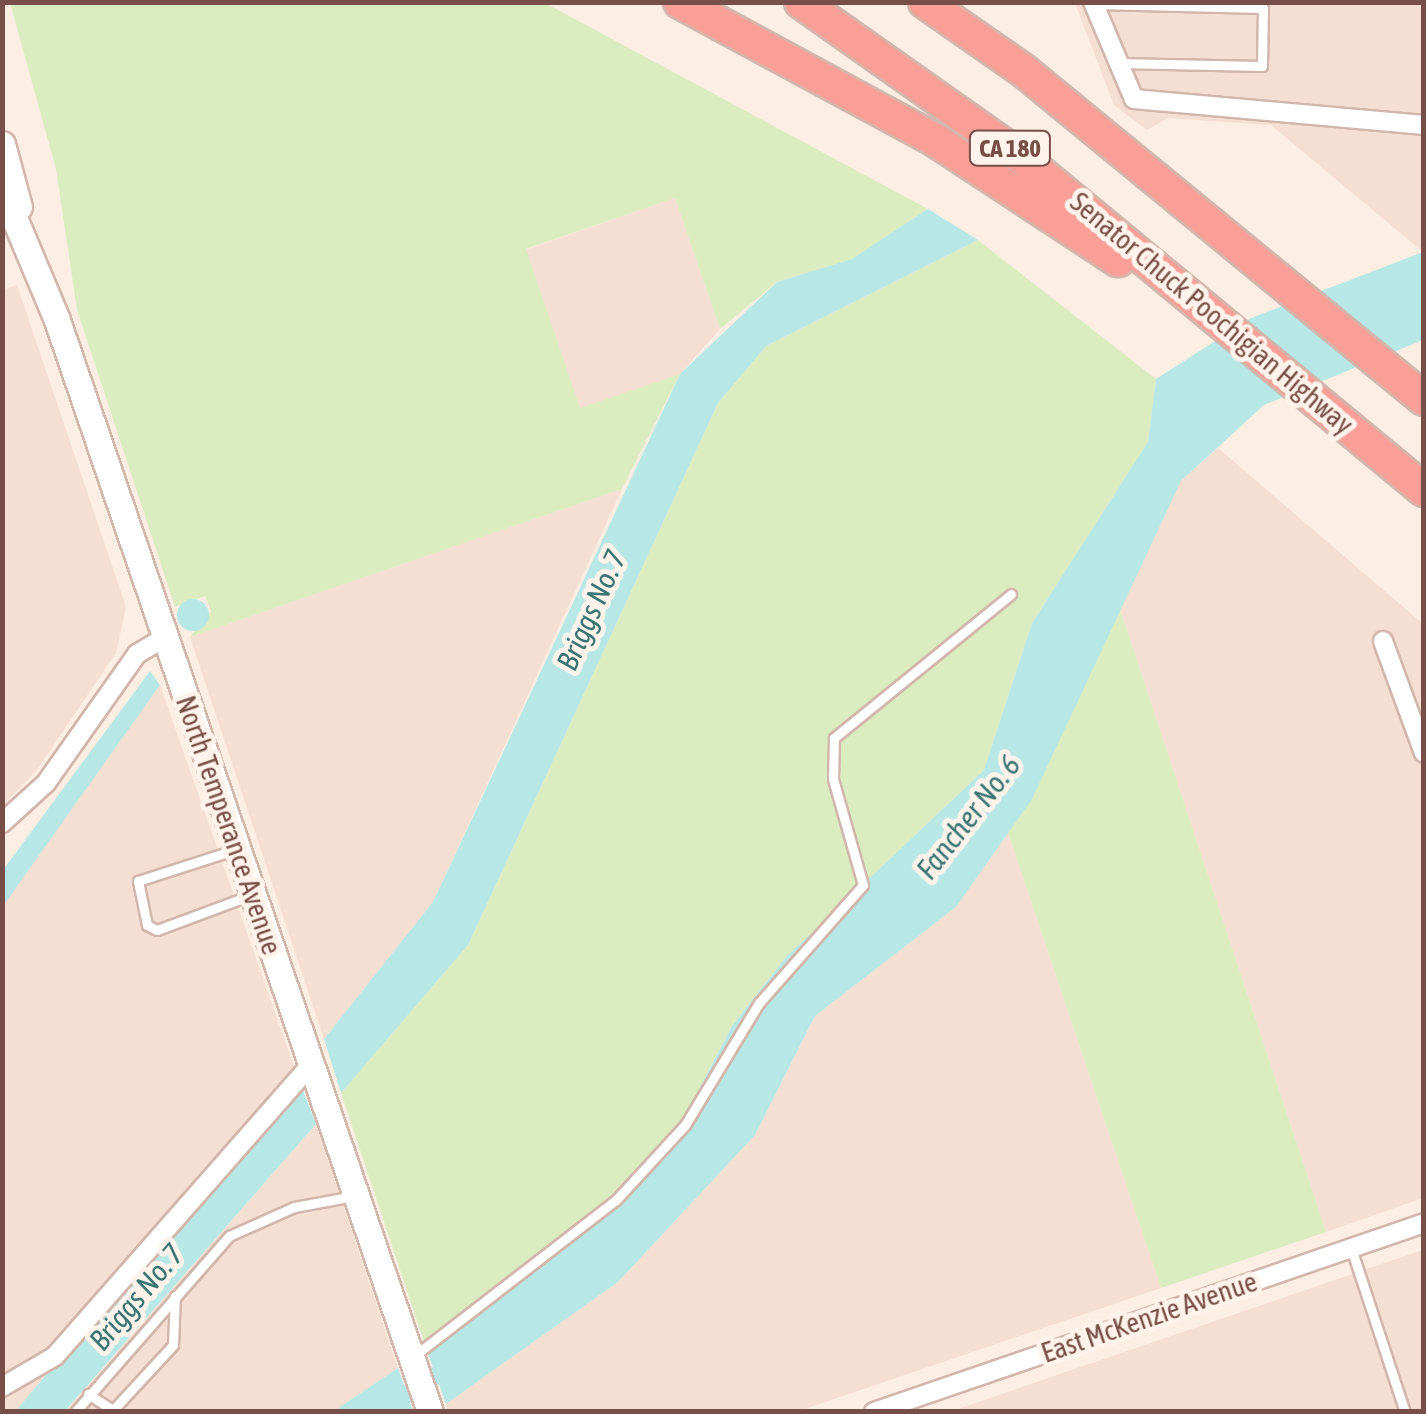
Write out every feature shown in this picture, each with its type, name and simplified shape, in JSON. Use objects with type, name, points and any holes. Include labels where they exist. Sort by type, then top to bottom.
[{"type":"highway","points":[[680,2],[935,140],[1160,292],[1210,308]]},
{"type":"highway","name":"Senator Chuck Poochigian Highway","points":[[802,2],[1022,156],[1210,308],[1424,490]]},
{"type":"highway","name":"CA 180","points":[[924,2],[1024,71],[1424,399]]},
{"type":"highway","points":[[957,2],[1024,71]]},
{"type":"main road","name":"North Temperance Avenue","points":[[2,144],[27,239],[429,1408]]},
{"type":"main road","name":"North Temperance Avenue","points":[[2,190],[27,239]]},
{"type":"street","points":[[1093,3],[1113,63],[1134,99],[1424,125]]},
{"type":"street","points":[[2,823],[46,783],[137,654],[165,637]]},
{"type":"street","points":[[1383,640],[1424,754]]},
{"type":"street","points":[[2,1387],[55,1356],[312,1063]]},
{"type":"street","name":"East McKenzie Avenue","points":[[874,1412],[1424,1223]]},
{"type":"lane","points":[[1093,3],[1263,5],[1262,66],[1113,63]]},
{"type":"lane","points":[[415,1368],[616,1200],[685,1125],[759,1003],[863,884],[833,779],[834,738],[1011,594]]},
{"type":"lane","points":[[237,850],[138,880],[136,892],[157,930],[253,894]]},
{"type":"lane","points":[[75,1412],[228,1236],[294,1207],[356,1195]]},
{"type":"lane","points":[[1351,1248],[1405,1412]]},
{"type":"lane","points":[[88,1394],[113,1410],[173,1345],[175,1296]]},
{"type":"shaded area","points":[[1075,3],[1423,3],[1423,252],[1271,125],[1168,118],[1147,130],[1114,105]]},
{"type":"shaded area","points":[[675,198],[720,329],[680,374],[580,409],[525,250]]},
{"type":"shaded area","points":[[17,285],[126,607],[116,653],[37,770],[3,805],[2,290]]},
{"type":"shaded area","points":[[1218,448],[1423,624],[1423,1198],[1326,1232],[1118,603],[1181,481]]},
{"type":"shaded area","points":[[622,489],[433,902],[324,1039],[190,637]]},
{"type":"shaded area","points":[[160,685],[297,1075],[15,1412],[2,1411],[2,906]]},
{"type":"shaded area","points":[[1008,833],[1161,1288],[799,1411],[448,1412],[446,1404],[618,1282],[755,1135],[815,1016],[956,907]]},
{"type":"shaded area","points":[[316,1124],[398,1368],[334,1411],[65,1412]]},
{"type":"shaded area","points":[[1423,1250],[1423,1411],[949,1412],[1361,1271]]},
{"type":"green space","points":[[10,3],[545,3],[928,209],[852,259],[777,282],[720,329],[675,198],[526,249],[580,408],[680,374],[622,489],[190,637],[211,611],[205,596],[175,607],[77,310],[56,169]]},
{"type":"green space","points":[[978,240],[1156,379],[1148,442],[1032,623],[984,770],[786,957],[732,1026],[682,1122],[611,1199],[424,1342],[341,1093],[468,945],[718,403],[766,346]]},
{"type":"green space","points":[[1118,603],[1326,1232],[1161,1288],[1008,833]]},
{"type":"water","name":"Briggs No. 7","points":[[928,209],[978,240],[766,346],[718,403],[468,945],[341,1093],[324,1039],[433,902],[680,374],[777,282],[852,259]]},
{"type":"water","points":[[1423,252],[1423,340],[1264,405],[1181,481],[1032,799],[956,907],[815,1016],[755,1135],[618,1282],[446,1404],[424,1342],[611,1199],[682,1122],[732,1026],[786,957],[984,770],[1032,623],[1148,442],[1156,379],[1251,318]]},
{"type":"water","points":[[193,599],[205,603],[209,615],[205,627],[193,631],[181,627],[177,615],[181,603]]},
{"type":"water","points":[[150,671],[160,685],[3,906],[3,870]]},
{"type":"water","name":"Briggs No. 7","points":[[297,1075],[316,1124],[65,1411],[15,1412]]},
{"type":"water","points":[[398,1368],[413,1411],[334,1411]]},
{"type":"waterway","name":"Fancher No. 6","points":[[378,1412],[454,1364]]}]
